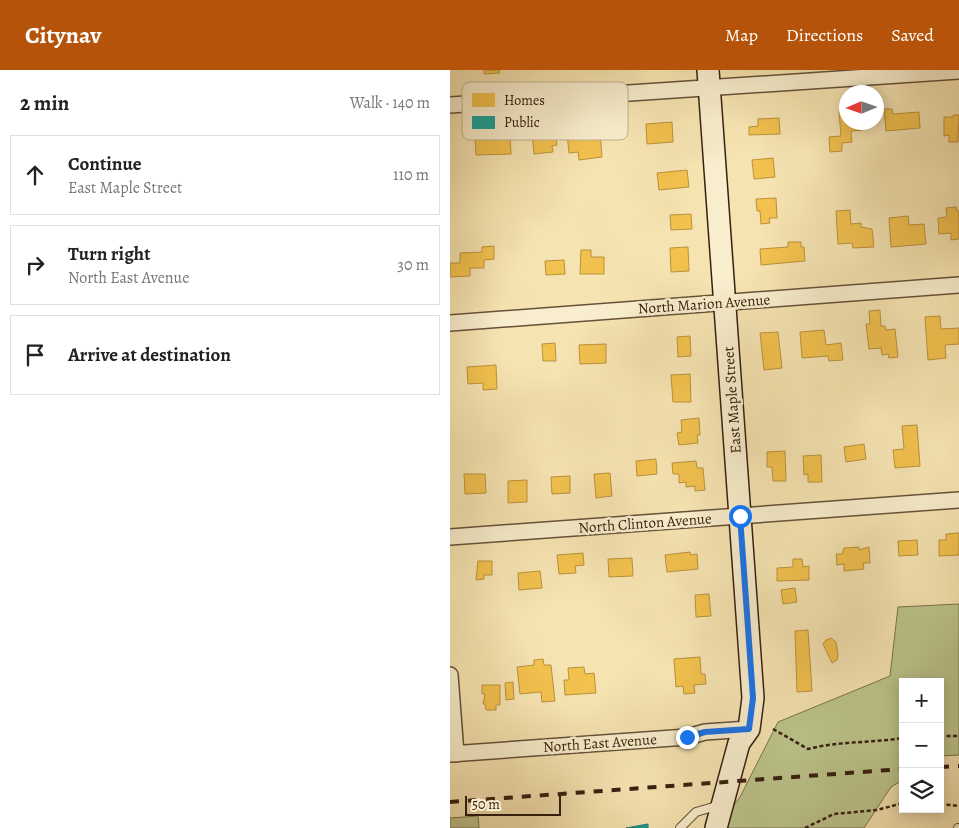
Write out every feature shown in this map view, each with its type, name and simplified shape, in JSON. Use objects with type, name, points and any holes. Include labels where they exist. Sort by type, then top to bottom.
[{"type":"street","points":[[628,87],[708,79],[959,71]]},
{"type":"street","name":"East Maple Street","points":[[708,79],[753,698],[749,729]]},
{"type":"street","name":"North Marion Avenue","points":[[450,323],[959,285]]},
{"type":"street","name":"North Clinton Avenue","points":[[450,537],[959,500]]},
{"type":"street","points":[[450,675],[453,754]]},
{"type":"street","points":[[716,828],[738,743],[749,729]]},
{"type":"street","name":"North East Avenue","points":[[453,754],[687,737],[705,732],[749,729]]},
{"type":"lane","points":[[680,828],[696,812],[722,804]]},
{"type":"path","points":[[773,729],[808,749],[830,743],[875,742],[899,739]]},
{"type":"path","points":[[944,736],[959,736]]},
{"type":"path","points":[[805,828],[834,814],[877,810],[899,804]]},
{"type":"path","points":[[944,804],[959,806]]},
{"type":"green space","points":[[959,604],[959,755],[944,756],[944,678],[899,678],[899,782],[891,787],[864,828],[716,828],[740,797],[778,722],[890,676],[898,607]]},
{"type":"green space","points":[[478,816],[479,828],[450,828],[450,818]]},
{"type":"building: Homes","points":[[484,70],[499,70],[500,73],[484,74]]},
{"type":"building: Homes","points":[[884,109],[892,109],[893,114],[919,112],[920,128],[886,131]]},
{"type":"building: Homes","points":[[953,115],[959,115],[958,142],[949,142],[949,135],[944,136],[944,117],[953,117]]},
{"type":"building: Homes","points":[[779,118],[780,134],[749,135],[749,127],[758,126],[758,119]]},
{"type":"building: Homes","points":[[672,122],[673,142],[647,144],[646,124]]},
{"type":"building: Homes","points":[[840,130],[863,130],[851,131],[852,142],[842,143],[842,151],[830,152],[829,137],[841,136]]},
{"type":"building: Homes","points":[[475,140],[510,140],[511,154],[476,155]]},
{"type":"building: Homes","points":[[533,140],[556,140],[557,145],[552,146],[553,152],[534,154]]},
{"type":"building: Homes","points":[[568,140],[601,140],[602,157],[579,160],[578,152],[569,153]]},
{"type":"building: Homes","points":[[773,158],[775,177],[754,179],[752,160]]},
{"type":"building: Homes","points":[[687,170],[689,187],[659,190],[657,173]]},
{"type":"building: Homes","points":[[776,198],[777,218],[769,218],[770,223],[761,224],[760,211],[757,211],[756,199]]},
{"type":"building: Homes","points":[[956,207],[957,211],[959,211],[959,239],[951,240],[951,233],[939,234],[938,218],[947,217],[946,208]]},
{"type":"building: Homes","points":[[850,210],[851,224],[861,223],[861,227],[872,229],[874,247],[853,248],[852,243],[838,244],[836,211]]},
{"type":"building: Homes","points":[[691,214],[692,229],[671,230],[670,215]]},
{"type":"building: Homes","points":[[908,216],[909,225],[924,224],[926,244],[891,247],[889,218]]},
{"type":"building: Homes","points":[[788,242],[801,242],[801,247],[804,247],[805,261],[761,265],[760,249],[788,247]]},
{"type":"building: Homes","points":[[494,246],[494,259],[484,260],[484,268],[470,268],[470,276],[450,277],[450,263],[460,263],[460,253],[482,252],[482,247]]},
{"type":"building: Homes","points":[[688,247],[689,271],[671,272],[670,248]]},
{"type":"building: Homes","points":[[581,250],[591,250],[591,257],[604,257],[604,274],[580,274]]},
{"type":"building: Homes","points":[[564,260],[565,274],[546,275],[545,261]]},
{"type":"building: Homes","points":[[880,310],[881,326],[885,326],[886,330],[895,329],[898,357],[889,358],[888,354],[882,355],[881,348],[869,349],[866,324],[870,324],[869,311]]},
{"type":"building: Homes","points":[[940,316],[941,329],[959,328],[959,344],[945,345],[946,358],[928,360],[925,317]]},
{"type":"building: Homes","points":[[824,330],[826,345],[841,343],[843,360],[829,361],[828,356],[802,358],[800,332]]},
{"type":"building: Homes","points":[[778,332],[782,368],[764,370],[760,333]]},
{"type":"building: Homes","points":[[690,336],[691,356],[678,357],[677,337]]},
{"type":"building: Homes","points":[[555,343],[556,361],[543,361],[542,344]]},
{"type":"building: Homes","points":[[606,344],[606,363],[580,364],[579,345]]},
{"type":"building: Homes","points":[[496,365],[497,389],[483,390],[483,383],[468,384],[467,367]]},
{"type":"building: Homes","points":[[690,374],[691,402],[673,402],[671,375]]},
{"type":"building: Homes","points":[[699,418],[700,435],[697,435],[698,443],[679,445],[677,433],[682,432],[681,420]]},
{"type":"building: Homes","points":[[917,425],[920,466],[895,468],[893,450],[904,449],[902,426]]},
{"type":"building: Homes","points":[[864,444],[866,459],[846,462],[844,447]]},
{"type":"building: Homes","points":[[785,451],[786,481],[773,481],[772,467],[767,467],[767,452]]},
{"type":"building: Homes","points":[[821,455],[822,482],[808,482],[808,474],[804,475],[803,456]]},
{"type":"building: Homes","points":[[656,459],[657,474],[637,476],[636,461]]},
{"type":"building: Homes","points":[[696,461],[697,468],[703,468],[705,490],[695,491],[695,486],[686,487],[686,482],[679,483],[679,474],[673,474],[672,463]]},
{"type":"building: Homes","points":[[610,473],[612,496],[596,498],[594,474]]},
{"type":"building: Homes","points":[[464,474],[485,474],[486,493],[465,494]]},
{"type":"building: Homes","points":[[570,476],[570,493],[552,494],[551,477]]},
{"type":"building: Homes","points":[[527,480],[527,502],[508,503],[508,481]]},
{"type":"building: Homes","points":[[959,533],[959,555],[939,556],[939,540],[946,540],[946,534]]},
{"type":"building: Homes","points":[[917,540],[918,555],[899,556],[898,541]]},
{"type":"building: Homes","points":[[859,547],[859,550],[869,547],[870,563],[863,563],[864,569],[844,571],[844,564],[837,565],[836,554],[842,554],[844,548]]},
{"type":"building: Homes","points":[[690,552],[691,555],[697,554],[698,569],[667,572],[665,555]]},
{"type":"building: Homes","points":[[583,553],[584,565],[575,566],[576,573],[559,574],[557,555]]},
{"type":"building: Homes","points":[[632,558],[633,576],[609,577],[608,559]]},
{"type":"building: Homes","points":[[793,559],[802,559],[803,567],[809,566],[809,580],[777,581],[777,568],[793,567]]},
{"type":"building: Homes","points":[[478,561],[492,561],[492,575],[484,575],[484,579],[476,580]]},
{"type":"building: Homes","points":[[540,571],[542,588],[519,590],[518,573]]},
{"type":"building: Homes","points":[[795,588],[797,602],[783,604],[781,590]]},
{"type":"building: Homes","points":[[709,594],[711,616],[696,617],[695,595]]},
{"type":"building: Homes","points":[[808,630],[812,691],[797,692],[795,631]]},
{"type":"building: Homes","points":[[831,638],[836,642],[838,655],[837,660],[832,663],[823,644]]},
{"type":"building: Homes","points":[[700,657],[701,674],[705,674],[706,684],[694,685],[695,693],[684,694],[683,686],[676,687],[674,659]]},
{"type":"building: Homes","points":[[543,659],[544,665],[551,665],[555,701],[542,702],[541,692],[520,694],[517,667],[534,665],[534,660]]},
{"type":"building: Homes","points":[[584,667],[585,674],[594,673],[596,693],[565,695],[564,680],[569,680],[568,668]]},
{"type":"building: Homes","points":[[513,682],[514,699],[506,700],[505,683]]},
{"type":"building: Homes","points":[[482,685],[500,685],[500,705],[496,705],[496,710],[486,710],[485,704],[483,704],[485,694],[482,694]]},
{"type":"building: Public","points":[[648,824],[648,828],[626,828]]},
{"type":"railway","points":[[944,767],[959,766]]},
{"type":"railway","points":[[450,802],[899,769]]},
{"type":"route","points":[[687,737],[705,732],[749,729],[753,698],[752,670],[740,516]]}]
